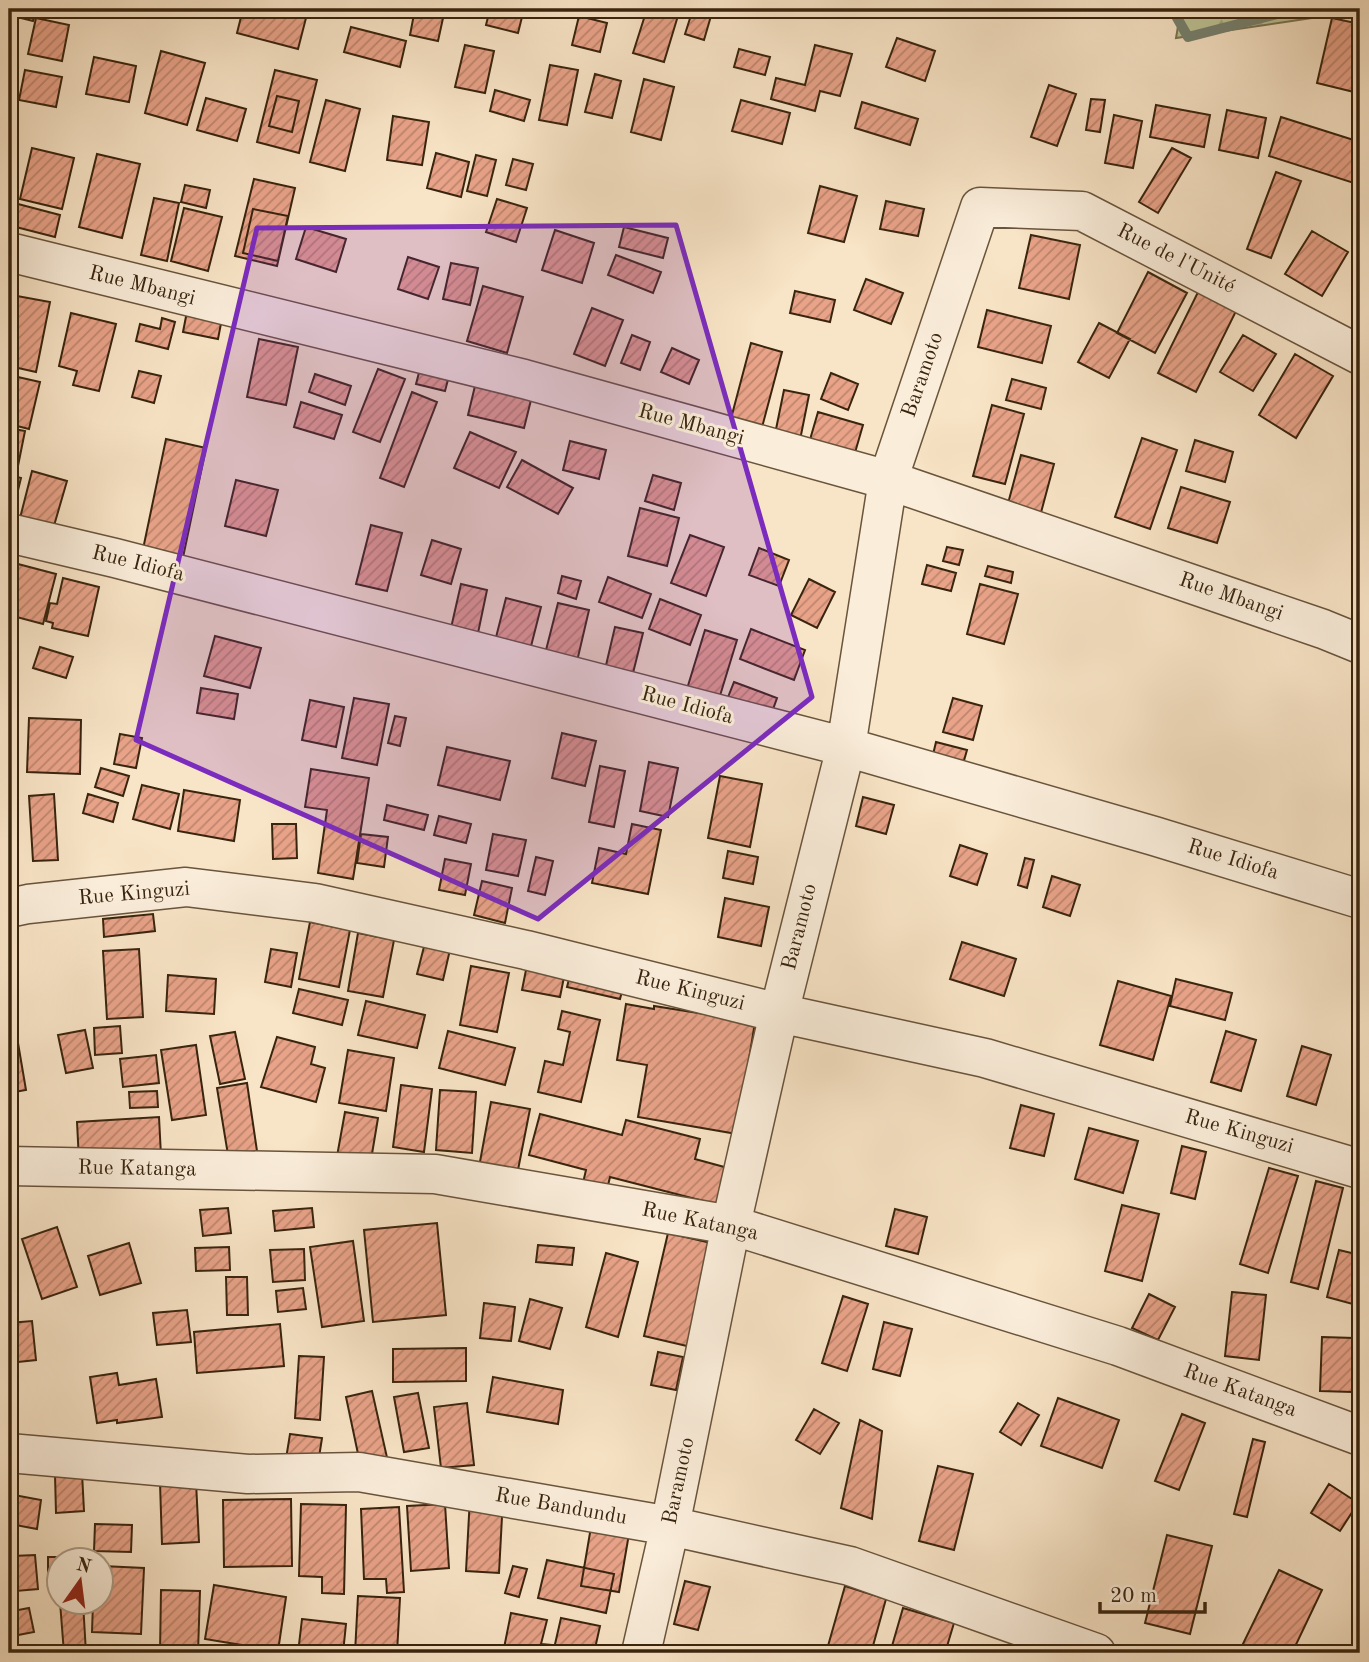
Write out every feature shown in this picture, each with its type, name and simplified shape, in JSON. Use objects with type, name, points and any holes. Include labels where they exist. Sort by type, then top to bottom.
[{"type":"street","name":"Rue de l'Unité","points":[[980,207],[1082,211],[1360,355]]},
{"type":"street","name":"Baramoto","points":[[641,1653],[731,1225],[779,1013],[846,747],[888,480],[980,207]]},
{"type":"street","name":"Rue Mbangi","points":[[9,252],[524,379],[888,480],[1360,644]]},
{"type":"street","name":"Rue Idiofa","points":[[9,533],[846,747],[1154,836],[1360,900]]},
{"type":"street","name":"Rue Kinguzi","points":[[9,908],[186,887],[315,903],[526,950],[779,1013],[985,1058],[1360,1169]]},
{"type":"street","name":"Rue Katanga","points":[[9,1167],[435,1174],[731,1225],[1118,1346],[1360,1436]]},
{"type":"street","name":"Rue Bandundu","points":[[9,1453],[248,1474],[359,1472],[670,1525],[850,1566],[1096,1653]]},
{"type":"highlighted area","points":[[676,225],[812,697],[538,919],[136,740],[257,228]]},
{"type":"green space","points":[[1181,9],[1360,9],[1360,11],[1176,38]]},
{"type":"building","points":[[9,9],[36,9],[33,21],[9,15]]},
{"type":"building","points":[[243,9],[271,9],[306,18],[298,49],[237,33]]},
{"type":"building","points":[[415,9],[445,9],[438,41],[410,35]]},
{"type":"building","points":[[490,9],[524,9],[518,33],[486,25]]},
{"type":"building","points":[[535,9],[566,9],[565,16]]},
{"type":"building","points":[[647,9],[680,9],[664,62],[633,53]]},
{"type":"building","points":[[693,9],[713,9],[704,40],[685,34]]},
{"type":"building","points":[[579,16],[607,23],[600,52],[572,45]]},
{"type":"building","points":[[36,18],[69,25],[62,61],[28,54]]},
{"type":"building","points":[[1332,18],[1360,24],[1358,93],[1317,83]]},
{"type":"building","points":[[351,27],[406,41],[400,67],[344,52]]},
{"type":"building","points":[[897,38],[935,51],[925,81],[886,67]]},
{"type":"building","points":[[465,45],[494,51],[485,93],[455,87]]},
{"type":"building","points":[[815,45],[852,54],[840,96],[820,91],[815,111],[771,99],[776,78],[805,85]]},
{"type":"building","points":[[739,49],[770,57],[765,75],[734,67]]},
{"type":"building","points":[[161,51],[205,63],[187,125],[145,113]]},
{"type":"building","points":[[94,57],[136,66],[129,102],[86,94]]},
{"type":"building","points":[[550,65],[578,70],[567,125],[539,120]]},
{"type":"building","points":[[25,70],[62,77],[56,107],[19,100]]},
{"type":"building","points":[[275,70],[317,80],[299,153],[257,142]]},
{"type":"building","points":[[595,74],[621,81],[612,118],[585,112]]},
{"type":"building","points":[[644,79],[674,87],[661,140],[631,132]]},
{"type":"building","points":[[1049,85],[1076,94],[1057,146],[1031,137]]},
{"type":"building","points":[[495,90],[530,100],[524,121],[490,111]]},
{"type":"building","points":[[277,96],[299,101],[292,132],[269,126]]},
{"type":"building","points":[[206,98],[246,109],[237,141],[197,130]]},
{"type":"building","points":[[1091,99],[1105,100],[1100,132],[1086,130]]},
{"type":"building","points":[[326,100],[360,109],[345,171],[310,162]]},
{"type":"building","points":[[741,100],[790,113],[782,144],[732,131]]},
{"type":"building","points":[[862,102],[918,119],[910,145],[855,128]]},
{"type":"building","points":[[1156,105],[1210,115],[1204,147],[1150,137]]},
{"type":"building","points":[[1227,110],[1266,118],[1258,158],[1219,150]]},
{"type":"building","points":[[1114,115],[1142,121],[1133,168],[1105,163]]},
{"type":"building","points":[[393,116],[429,122],[422,165],[387,160]]},
{"type":"building","points":[[1281,117],[1360,142],[1360,185],[1269,156]]},
{"type":"building","points":[[32,148],[74,158],[62,209],[20,199]]},
{"type":"building","points":[[1172,148],[1191,158],[1158,213],[1139,202]]},
{"type":"building","points":[[436,153],[469,162],[461,197],[427,188]]},
{"type":"building","points":[[97,154],[140,164],[122,238],[79,227]]},
{"type":"building","points":[[476,155],[496,160],[487,196],[467,191]]},
{"type":"building","points":[[513,159],[533,164],[526,190],[506,185]]},
{"type":"building","points":[[1276,172],[1301,181],[1271,258],[1247,249]]},
{"type":"building","points":[[254,179],[295,188],[277,266],[235,256]]},
{"type":"building","points":[[185,185],[210,190],[206,208],[181,202]]},
{"type":"building","points":[[820,186],[857,196],[844,242],[808,233]]},
{"type":"building","points":[[154,198],[179,203],[167,261],[141,255]]},
{"type":"building","points":[[497,199],[527,208],[516,242],[486,232]]},
{"type":"building","points":[[886,201],[924,209],[918,236],[880,229]]},
{"type":"building","points":[[18,204],[60,215],[55,237],[12,226]]},
{"type":"building","points":[[184,208],[222,217],[208,271],[171,261]]},
{"type":"building","points":[[253,209],[288,216],[278,261],[243,253]]},
{"type":"building","points":[[306,227],[346,239],[336,272],[296,259]]},
{"type":"building","points":[[624,227],[668,238],[663,258],[619,247]]},
{"type":"building","points":[[555,230],[594,243],[582,283],[542,270]]},
{"type":"building","points":[[1312,231],[1348,252],[1322,296],[1285,274]]},
{"type":"building","points":[[1031,235],[1080,245],[1069,299],[1019,288]]},
{"type":"building","points":[[616,255],[661,272],[653,293],[608,275]]},
{"type":"building","points":[[408,257],[439,267],[428,299],[398,289]]},
{"type":"building","points":[[451,263],[478,268],[470,305],[443,299]]},
{"type":"building","points":[[1148,272],[1187,293],[1155,353],[1117,333]]},
{"type":"building","points":[[866,279],[903,293],[891,324],[854,310]]},
{"type":"building","points":[[1202,284],[1240,303],[1196,392],[1158,373]]},
{"type":"building","points":[[483,286],[523,297],[507,353],[467,341]]},
{"type":"building","points":[[795,291],[835,300],[830,322],[790,313]]},
{"type":"building","points":[[17,296],[50,302],[36,372],[9,366],[9,340]]},
{"type":"building","points":[[190,296],[225,303],[218,339],[183,332]]},
{"type":"building","points":[[592,308],[623,320],[605,366],[574,354]]},
{"type":"building","points":[[987,310],[1051,326],[1042,363],[978,347]]},
{"type":"building","points":[[71,313],[116,324],[99,391],[73,385],[77,371],[59,366]]},
{"type":"building","points":[[162,318],[175,322],[168,349],[136,341],[140,324],[160,329]]},
{"type":"building","points":[[1099,323],[1130,339],[1109,378],[1078,362]]},
{"type":"building","points":[[632,335],[650,342],[640,370],[621,363]]},
{"type":"building","points":[[1243,335],[1276,354],[1253,391],[1220,372]]},
{"type":"building","points":[[259,339],[298,347],[286,405],[247,397]]},
{"type":"building","points":[[751,343],[782,352],[760,435],[729,426]]},
{"type":"building","points":[[672,348],[699,360],[689,384],[661,372]]},
{"type":"building","points":[[1295,354],[1333,376],[1296,438],[1259,415]]},
{"type":"building","points":[[421,365],[450,372],[445,391],[416,384]]},
{"type":"building","points":[[378,369],[405,379],[380,442],[353,432]]},
{"type":"building","points":[[139,371],[161,376],[154,403],[132,397]]},
{"type":"building","points":[[831,373],[858,384],[848,410],[821,399]]},
{"type":"building","points":[[315,374],[351,386],[345,405],[309,392]]},
{"type":"building","points":[[9,375],[40,382],[29,429],[9,424]]},
{"type":"building","points":[[1012,379],[1046,388],[1041,409],[1006,400]]},
{"type":"building","points":[[475,386],[531,400],[524,428],[468,415]]},
{"type":"building","points":[[784,390],[809,395],[799,445],[774,439]]},
{"type":"building","points":[[412,392],[437,402],[404,487],[380,478]]},
{"type":"building","points":[[301,402],[342,415],[334,439],[294,427]]},
{"type":"building","points":[[992,405],[1024,414],[1005,484],[973,476]]},
{"type":"building","points":[[818,412],[863,425],[852,463],[807,450]]},
{"type":"building","points":[[9,428],[25,431],[17,471],[9,470]]},
{"type":"building","points":[[470,432],[516,452],[499,488],[454,468]]},
{"type":"building","points":[[1142,438],[1177,450],[1150,529],[1115,517]]},
{"type":"building","points":[[166,439],[206,448],[177,586],[137,578]]},
{"type":"building","points":[[1195,440],[1233,452],[1225,482],[1186,471]]},
{"type":"building","points":[[570,441],[606,450],[599,479],[563,470]]},
{"type":"building","points":[[1021,455],[1054,464],[1039,520],[1006,511]]},
{"type":"building","points":[[522,460],[573,488],[558,514],[507,487]]},
{"type":"building","points":[[32,471],[67,481],[51,536],[18,526]]},
{"type":"building","points":[[9,475],[21,478],[10,523],[9,523]]},
{"type":"building","points":[[653,475],[681,483],[674,510],[645,501]]},
{"type":"building","points":[[236,480],[278,490],[266,536],[225,526]]},
{"type":"building","points":[[1181,487],[1230,502],[1217,543],[1168,528]]},
{"type":"building","points":[[640,508],[679,518],[667,566],[628,556]]},
{"type":"building","points":[[371,525],[402,533],[387,591],[356,584]]},
{"type":"building","points":[[690,535],[724,547],[706,596],[671,583]]},
{"type":"building","points":[[432,540],[461,549],[451,584],[421,575]]},
{"type":"building","points":[[947,547],[963,550],[959,565],[943,561]]},
{"type":"building","points":[[759,548],[789,560],[779,586],[749,575]]},
{"type":"building","points":[[18,564],[56,574],[43,624],[9,615],[9,601]]},
{"type":"building","points":[[927,565],[956,573],[951,591],[922,584]]},
{"type":"building","points":[[988,566],[1013,572],[1011,583],[985,576]]},
{"type":"building","points":[[562,576],[581,581],[576,599],[558,593]]},
{"type":"building","points":[[608,577],[651,594],[642,618],[599,602]]},
{"type":"building","points":[[63,578],[99,587],[88,636],[52,628],[53,623],[46,621],[50,603],[57,604]]},
{"type":"building","points":[[809,579],[835,592],[817,628],[791,615]]},
{"type":"building","points":[[461,584],[487,590],[478,633],[451,628]]},
{"type":"building","points":[[980,584],[1018,594],[1004,644],[967,634]]},
{"type":"building","points":[[506,598],[541,607],[527,662],[492,653]]},
{"type":"building","points":[[660,599],[701,615],[690,645],[649,629]]},
{"type":"building","points":[[558,603],[589,610],[575,670],[543,662]]},
{"type":"building","points":[[615,627],[643,633],[630,685],[603,678]]},
{"type":"building","points":[[751,629],[805,650],[794,680],[740,659]]},
{"type":"building","points":[[705,630],[737,640],[715,712],[683,702]]},
{"type":"building","points":[[215,636],[261,648],[250,688],[204,676]]},
{"type":"building","points":[[40,647],[73,657],[66,678],[33,668]]},
{"type":"building","points":[[734,682],[777,698],[767,726],[723,710]]},
{"type":"building","points":[[201,688],[238,694],[234,719],[197,713]]},
{"type":"building","points":[[354,698],[389,704],[377,765],[342,758]]},
{"type":"building","points":[[953,698],[982,706],[973,740],[943,732]]},
{"type":"building","points":[[310,700],[344,707],[336,747],[302,740]]},
{"type":"building","points":[[395,716],[406,718],[400,746],[388,743]]},
{"type":"building","points":[[29,718],[81,720],[80,774],[27,772]]},
{"type":"building","points":[[562,733],[596,741],[585,786],[552,778]]},
{"type":"building","points":[[120,734],[142,738],[136,768],[114,764]]},
{"type":"building","points":[[936,742],[967,750],[961,771],[931,763]]},
{"type":"building","points":[[447,747],[510,761],[500,800],[438,785]]},
{"type":"building","points":[[649,762],[678,768],[668,817],[640,811]]},
{"type":"building","points":[[600,766],[625,771],[614,827],[589,822]]},
{"type":"building","points":[[101,768],[129,776],[123,796],[95,787]]},
{"type":"building","points":[[311,769],[369,778],[353,879],[318,873],[327,810],[305,807]]},
{"type":"building","points":[[720,776],[762,784],[750,847],[708,838]]},
{"type":"building","points":[[142,785],[179,794],[170,829],[133,819]]},
{"type":"building","points":[[184,790],[240,800],[234,841],[178,831]]},
{"type":"building","points":[[54,794],[58,860],[33,861],[29,796]]},
{"type":"building","points":[[88,794],[118,803],[113,822],[83,813]]},
{"type":"building","points":[[863,797],[894,805],[886,834],[856,826]]},
{"type":"building","points":[[387,805],[428,815],[424,830],[384,820]]},
{"type":"building","points":[[439,816],[471,824],[466,843],[434,835]]},
{"type":"building","points":[[272,824],[296,824],[297,858],[273,859]]},
{"type":"building","points":[[632,824],[661,830],[648,894],[592,883],[599,848],[626,854]]},
{"type":"building","points":[[361,834],[388,837],[384,867],[357,863]]},
{"type":"building","points":[[493,834],[526,840],[518,876],[486,870]]},
{"type":"building","points":[[960,845],[987,854],[977,885],[950,876]]},
{"type":"building","points":[[728,851],[758,857],[753,884],[723,878]]},
{"type":"building","points":[[536,857],[553,861],[545,895],[528,891]]},
{"type":"building","points":[[1025,858],[1034,860],[1027,888],[1018,885]]},
{"type":"building","points":[[445,859],[471,864],[465,895],[439,890]]},
{"type":"building","points":[[1052,876],[1080,885],[1070,916],[1043,907]]},
{"type":"building","points":[[482,881],[512,888],[505,923],[474,915]]},
{"type":"building","points":[[725,898],[769,907],[761,946],[718,937]]},
{"type":"building","points":[[153,914],[155,931],[104,937],[103,919]]},
{"type":"building","points":[[310,922],[350,930],[339,987],[299,979]]},
{"type":"building","points":[[358,933],[394,940],[383,997],[348,991]]},
{"type":"building","points":[[427,935],[452,941],[443,980],[417,974]]},
{"type":"building","points":[[962,942],[1016,959],[1004,996],[950,979]]},
{"type":"building","points":[[139,949],[143,1017],[107,1019],[103,951]]},
{"type":"building","points":[[271,949],[297,953],[291,987],[265,982]]},
{"type":"building","points":[[576,952],[629,965],[620,999],[567,987]]},
{"type":"building","points":[[527,965],[565,972],[560,997],[522,990]]},
{"type":"building","points":[[471,966],[509,973],[497,1032],[460,1025]]},
{"type":"building","points":[[168,975],[216,979],[214,1014],[166,1011]]},
{"type":"building","points":[[1176,979],[1232,993],[1225,1020],[1170,1006]]},
{"type":"building","points":[[1118,981],[1171,996],[1153,1060],[1100,1045]]},
{"type":"building","points":[[299,989],[348,1000],[342,1025],[293,1013]]},
{"type":"building","points":[[366,1001],[425,1015],[417,1048],[358,1035]]},
{"type":"building","points":[[626,1004],[755,1022],[737,1134],[638,1117],[647,1065],[617,1060]]},
{"type":"building","points":[[562,1011],[600,1020],[581,1102],[538,1092],[545,1061],[563,1065],[570,1032],[558,1029]]},
{"type":"building","points":[[120,1026],[122,1053],[95,1055],[94,1028]]},
{"type":"building","points":[[85,1030],[93,1068],[66,1073],[58,1035]]},
{"type":"building","points":[[448,1031],[515,1048],[505,1085],[439,1068]]},
{"type":"building","points":[[1226,1031],[1256,1040],[1241,1091],[1211,1082]]},
{"type":"building","points":[[235,1032],[245,1079],[220,1084],[210,1036]]},
{"type":"building","points":[[277,1037],[315,1047],[311,1064],[325,1068],[316,1102],[261,1087]]},
{"type":"building","points":[[18,1043],[26,1090],[14,1092],[9,1045]]},
{"type":"building","points":[[196,1045],[206,1115],[172,1120],[161,1050]]},
{"type":"building","points":[[1302,1046],[1331,1055],[1316,1105],[1287,1096]]},
{"type":"building","points":[[348,1050],[394,1058],[386,1111],[339,1103]]},
{"type":"building","points":[[156,1055],[159,1083],[123,1087],[120,1059]]},
{"type":"building","points":[[247,1083],[257,1151],[228,1155],[217,1088]]},
{"type":"building","points":[[401,1085],[432,1089],[424,1152],[393,1147]]},
{"type":"building","points":[[440,1090],[476,1092],[472,1153],[436,1150]]},
{"type":"building","points":[[157,1091],[158,1107],[130,1108],[129,1092]]},
{"type":"building","points":[[491,1102],[530,1109],[515,1185],[477,1178]]},
{"type":"building","points":[[1021,1105],[1054,1114],[1044,1156],[1010,1148]]},
{"type":"building","points":[[345,1112],[378,1118],[366,1190],[332,1184]]},
{"type":"building","points":[[540,1114],[622,1135],[626,1120],[700,1139],[695,1159],[728,1168],[719,1205],[610,1177],[603,1206],[579,1200],[586,1170],[529,1155]]},
{"type":"building","points":[[159,1117],[162,1175],[80,1180],[77,1122]]},
{"type":"building","points":[[1089,1128],[1138,1141],[1123,1193],[1075,1179]]},
{"type":"building","points":[[1182,1146],[1206,1152],[1195,1199],[1171,1193]]},
{"type":"building","points":[[1269,1168],[1298,1176],[1268,1273],[1240,1264]]},
{"type":"building","points":[[1316,1181],[1343,1188],[1318,1289],[1291,1282]]},
{"type":"building","points":[[1122,1205],[1159,1214],[1142,1281],[1105,1271]]},
{"type":"building","points":[[228,1208],[231,1233],[203,1236],[200,1210]]},
{"type":"building","points":[[312,1208],[314,1227],[275,1231],[273,1211]]},
{"type":"building","points":[[895,1209],[927,1217],[918,1254],[886,1246]]},
{"type":"building","points":[[437,1223],[446,1315],[373,1322],[364,1230]]},
{"type":"building","points":[[57,1227],[77,1287],[42,1299],[22,1239]]},
{"type":"building","points":[[668,1233],[711,1243],[687,1346],[644,1336]]},
{"type":"building","points":[[353,1241],[364,1321],[322,1327],[310,1247]]},
{"type":"building","points":[[129,1243],[141,1283],[100,1295],[88,1256]]},
{"type":"building","points":[[538,1245],[574,1248],[572,1265],[536,1262]]},
{"type":"building","points":[[229,1247],[230,1270],[196,1271],[195,1248]]},
{"type":"building","points":[[304,1249],[305,1280],[273,1282],[270,1250]]},
{"type":"building","points":[[1339,1250],[1360,1255],[1360,1306],[1327,1297]]},
{"type":"building","points":[[606,1253],[638,1262],[618,1337],[586,1327]]},
{"type":"building","points":[[226,1277],[247,1277],[248,1315],[227,1315]]},
{"type":"building","points":[[303,1288],[306,1309],[278,1312],[276,1291]]},
{"type":"building","points":[[1232,1292],[1266,1295],[1259,1360],[1225,1356]]},
{"type":"building","points":[[1149,1294],[1175,1307],[1158,1340],[1132,1328]]},
{"type":"building","points":[[843,1296],[868,1304],[847,1371],[822,1363]]},
{"type":"building","points":[[530,1299],[562,1308],[550,1349],[519,1341]]},
{"type":"building","points":[[484,1303],[515,1307],[511,1341],[480,1338]]},
{"type":"building","points":[[187,1310],[191,1342],[157,1345],[153,1313]]},
{"type":"building","points":[[32,1321],[36,1360],[9,1363],[9,1323]]},
{"type":"building","points":[[884,1322],[912,1329],[900,1376],[873,1369]]},
{"type":"building","points":[[280,1324],[284,1366],[197,1373],[194,1332]]},
{"type":"building","points":[[1322,1337],[1354,1338],[1352,1392],[1320,1391]]},
{"type":"building","points":[[466,1348],[466,1381],[393,1382],[393,1349]]},
{"type":"building","points":[[658,1352],[683,1357],[676,1390],[651,1385]]},
{"type":"building","points":[[299,1356],[324,1357],[320,1420],[295,1418]]},
{"type":"building","points":[[117,1373],[119,1385],[156,1379],[162,1417],[97,1423],[90,1377]]},
{"type":"building","points":[[493,1377],[563,1390],[558,1424],[487,1412]]},
{"type":"building","points":[[372,1391],[388,1462],[361,1468],[346,1397]]},
{"type":"building","points":[[418,1393],[429,1448],[404,1452],[394,1397]]},
{"type":"building","points":[[1058,1398],[1119,1420],[1102,1468],[1041,1446]]},
{"type":"building","points":[[467,1403],[474,1465],[441,1468],[434,1407]]},
{"type":"building","points":[[1018,1403],[1039,1415],[1021,1445],[1000,1432]]},
{"type":"building","points":[[814,1409],[839,1423],[820,1454],[796,1440]]},
{"type":"building","points":[[1182,1414],[1205,1423],[1179,1490],[1155,1481]]},
{"type":"building","points":[[860,1420],[882,1431],[872,1519],[841,1508]]},
{"type":"building","points":[[290,1434],[322,1438],[317,1470],[285,1465]]},
{"type":"building","points":[[1253,1439],[1265,1442],[1247,1517],[1234,1514]]},
{"type":"building","points":[[938,1466],[973,1474],[954,1550],[919,1541]]},
{"type":"building","points":[[82,1473],[84,1511],[56,1513],[55,1475]]},
{"type":"building","points":[[196,1482],[199,1542],[162,1544],[160,1483]]},
{"type":"building","points":[[1329,1484],[1358,1503],[1340,1531],[1311,1513]]},
{"type":"building","points":[[14,1495],[41,1500],[37,1529],[10,1524]]},
{"type":"building","points":[[470,1497],[503,1498],[499,1573],[466,1571]]},
{"type":"building","points":[[291,1499],[292,1566],[224,1567],[223,1500]]},
{"type":"building","points":[[301,1504],[346,1505],[344,1594],[322,1593],[322,1577],[299,1576]]},
{"type":"building","points":[[445,1504],[449,1568],[411,1571],[407,1506]]},
{"type":"building","points":[[399,1507],[404,1592],[387,1593],[386,1579],[364,1579],[361,1509]]},
{"type":"building","points":[[592,1521],[630,1528],[619,1592],[581,1586]]},
{"type":"building","points":[[95,1524],[132,1525],[131,1552],[116,1552],[116,1546],[94,1546]]},
{"type":"building","points":[[1167,1535],[1212,1546],[1190,1634],[1145,1623]]},
{"type":"building","points":[[35,1555],[38,1589],[16,1591],[13,1556]]},
{"type":"building","points":[[547,1560],[614,1574],[606,1613],[538,1598]]},
{"type":"building","points":[[513,1566],[527,1569],[519,1597],[505,1593]]},
{"type":"building","points":[[116,1567],[144,1568],[141,1634],[92,1632],[93,1616],[116,1616]]},
{"type":"building","points":[[1279,1570],[1322,1590],[1292,1653],[1247,1653],[1240,1650]]},
{"type":"building","points":[[685,1581],[710,1587],[698,1630],[674,1624]]},
{"type":"building","points":[[214,1585],[286,1597],[278,1651],[205,1639]]},
{"type":"building","points":[[845,1586],[886,1599],[871,1653],[826,1653]]},
{"type":"building","points":[[161,1590],[200,1591],[198,1653],[160,1653]]},
{"type":"building","points":[[358,1596],[400,1598],[397,1653],[355,1653]]},
{"type":"building","points":[[29,1608],[34,1632],[18,1635],[13,1611]]},
{"type":"building","points":[[903,1608],[954,1623],[945,1653],[890,1653]]},
{"type":"building","points":[[511,1613],[547,1620],[541,1644],[551,1645],[550,1653],[503,1653]]},
{"type":"building","points":[[61,1616],[84,1616],[86,1653],[64,1653]]},
{"type":"building","points":[[561,1618],[600,1626],[594,1653],[553,1653]]},
{"type":"building","points":[[302,1619],[346,1624],[343,1653],[298,1653]]},
{"type":"waterway","points":[[1172,9],[1188,37],[1297,9]]}]
